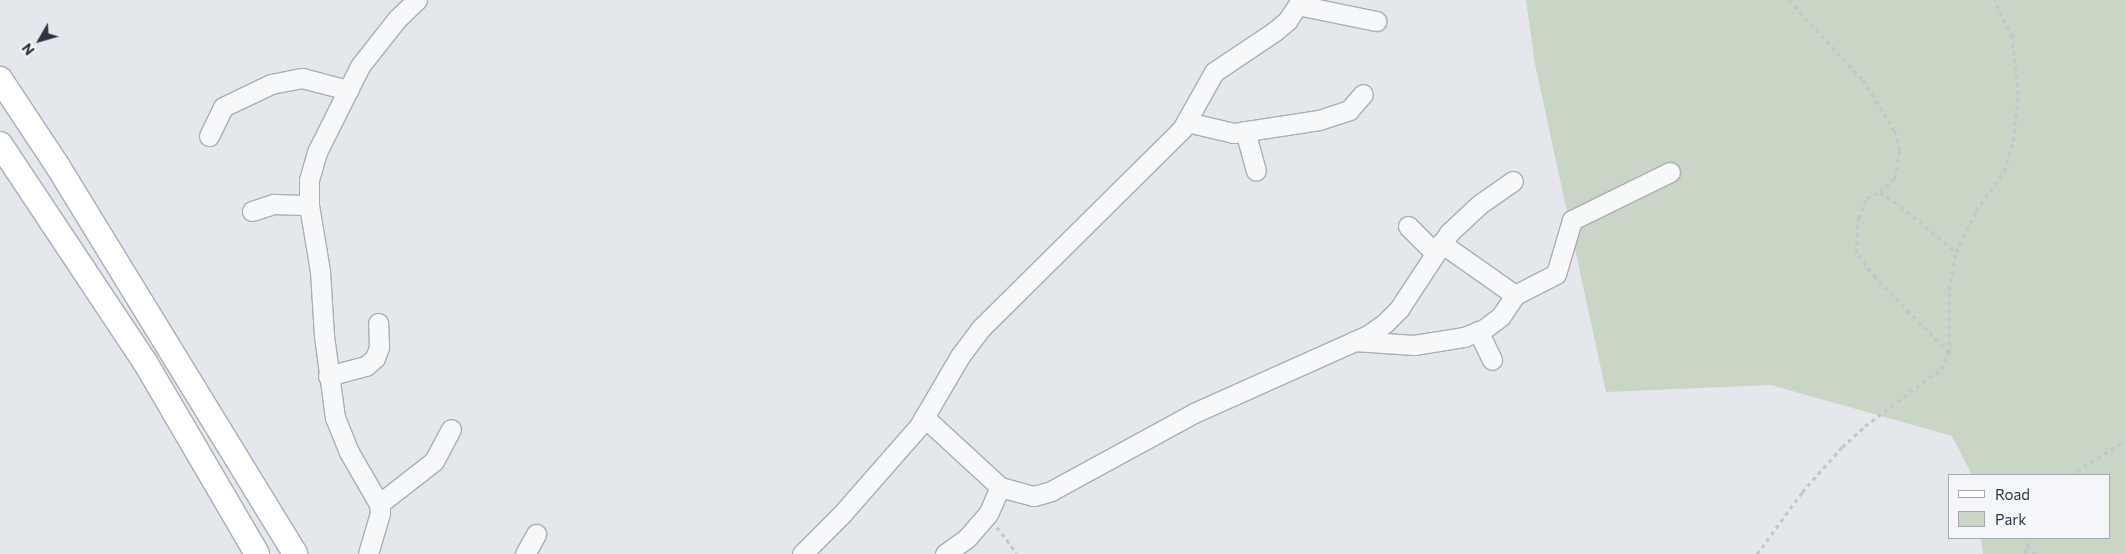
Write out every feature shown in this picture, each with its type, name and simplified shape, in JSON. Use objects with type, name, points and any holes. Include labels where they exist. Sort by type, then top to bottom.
[{"type":"main road","points":[[0,79],[57,165],[295,554]]},
{"type":"main road","points":[[0,144],[145,362],[257,554]]},
{"type":"main road","points":[[27,184],[57,165]]},
{"type":"street","points":[[379,504],[348,452],[335,418],[328,376],[320,270],[309,205],[309,180],[317,152],[348,90],[370,52],[417,0]]},
{"type":"street","points":[[802,554],[842,514],[924,417],[960,356],[982,328],[1187,122],[1214,72],[1275,31],[1299,2],[1376,21]]},
{"type":"street","points":[[209,136],[223,106],[271,84],[302,78],[348,90]]},
{"type":"street","points":[[1187,122],[1215,130],[1245,131],[1338,115],[1349,110],[1363,94]]},
{"type":"street","points":[[1245,131],[1256,171]]},
{"type":"street","points":[[1354,340],[1414,344],[1464,337],[1478,331],[1501,316],[1515,295],[1556,274],[1572,220],[1670,172]]},
{"type":"street","points":[[924,417],[1000,487],[1034,496],[1051,491],[1194,413],[1354,340],[1385,323],[1399,309],[1437,247],[1480,204],[1513,181]]},
{"type":"street","points":[[252,211],[274,204],[309,205]]},
{"type":"street","points":[[1408,226],[1437,247],[1515,295]]},
{"type":"street","points":[[328,376],[366,366],[375,358],[379,347],[378,323]]},
{"type":"street","points":[[1478,331],[1492,360]]},
{"type":"street","points":[[368,554],[379,504],[434,461],[451,429]]},
{"type":"street","points":[[945,554],[967,538],[988,514],[1000,487]]},
{"type":"street","points":[[525,554],[536,534]]},
{"type":"path","points":[[1789,0],[1863,80],[1895,131],[1900,151],[1895,179],[1880,192],[1867,198],[1858,218],[1856,253],[1875,278],[1949,353]]},
{"type":"path","points":[[1757,554],[1802,492],[1842,447],[1865,426],[1941,369],[1949,353],[1949,290],[1956,252],[1976,211],[2004,171],[2012,141],[2018,95],[2012,36],[1994,0]]},
{"type":"path","points":[[1880,192],[1901,206],[1956,252]]},
{"type":"path","points":[[2072,474],[2125,441]]},
{"type":"path","points":[[988,514],[1017,554]]},
{"type":"path","points":[[2025,554],[2029,539]]},
{"type":"path","points":[[2027,546],[2036,554]]},
{"type":"green space","points":[[1526,0],[2125,0],[2125,554],[1983,554],[1981,539],[2110,539],[2110,474],[1971,474],[1952,436],[1771,385],[1606,392],[1535,64]]}]
